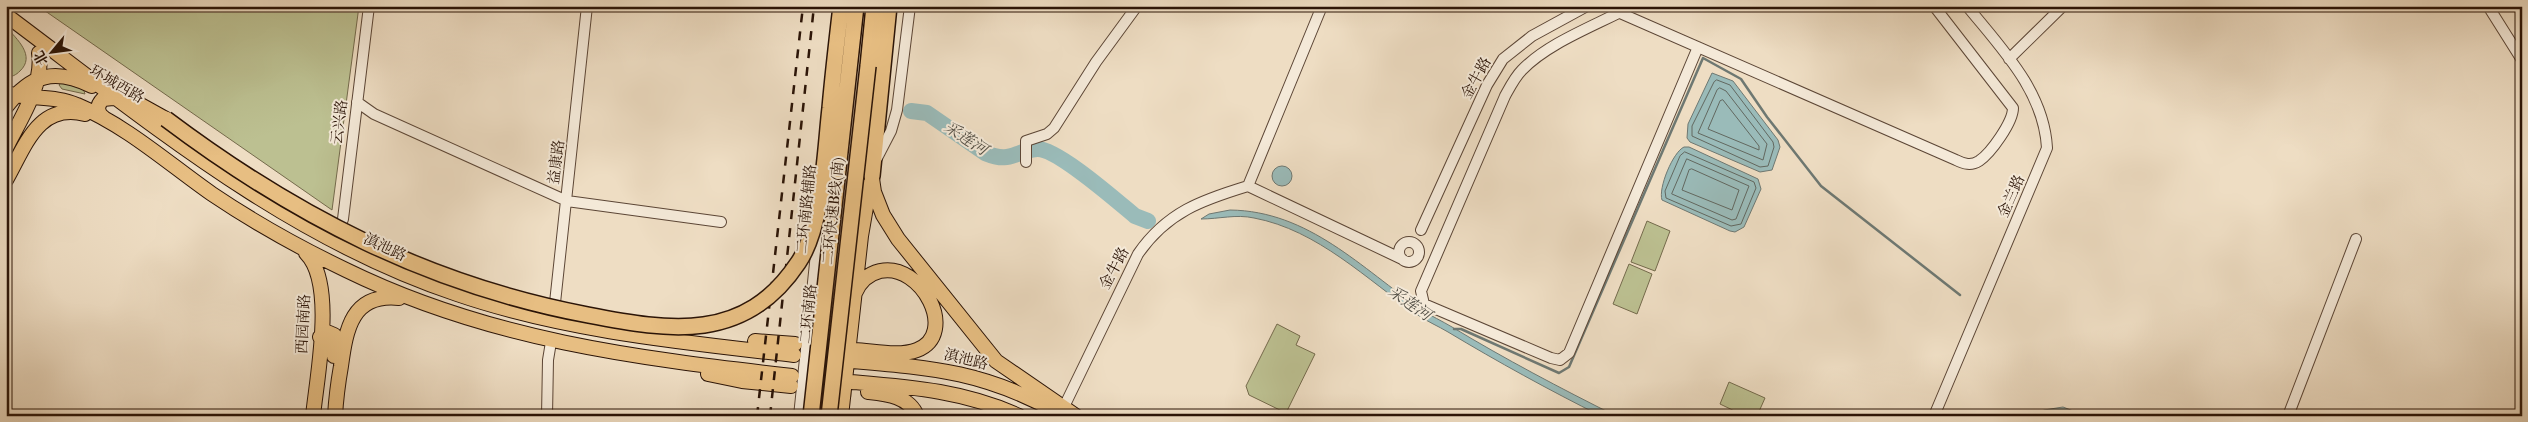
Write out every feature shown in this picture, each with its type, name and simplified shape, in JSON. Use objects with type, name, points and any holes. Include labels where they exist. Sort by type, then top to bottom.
[{"type":"highway","points":[[166,119],[222,161],[295,206],[355,238],[436,274],[508,297],[575,313],[665,327],[704,327],[727,320],[757,305],[780,285],[804,254],[814,221],[822,179],[842,6]]},
{"type":"highway","name":"二环快速B线(南)","points":[[812,416],[857,6]]},
{"type":"highway","points":[[828,416],[873,6]]},
{"type":"highway","points":[[872,176],[889,6]]},
{"type":"main road","name":"二环南路","points":[[828,416],[862,92],[873,6]]},
{"type":"main road","points":[[6,15],[83,78],[109,93],[135,101],[166,119]]},
{"type":"main road","points":[[6,107],[9,92],[32,76],[38,66],[39,53],[34,40],[22,27]]},
{"type":"main road","points":[[6,148],[30,98],[36,79],[39,53]]},
{"type":"main road","name":"环城西路","points":[[36,79],[53,75],[83,78]]},
{"type":"main road","points":[[83,78],[121,91],[166,119]]},
{"type":"main road","points":[[9,92],[36,79]]},
{"type":"main road","points":[[9,92],[30,98],[68,101],[104,118],[212,194],[293,243],[361,277],[424,305]]},
{"type":"main road","points":[[862,92],[876,199],[892,231],[984,348],[1000,365],[1048,396],[1059,413],[1076,416]]},
{"type":"main road","points":[[104,118],[99,113],[98,106],[109,93]]},
{"type":"main road","name":"滇池路","points":[[109,93],[253,195],[335,241],[400,272],[445,290],[553,320],[644,337],[794,350]]},
{"type":"main road","points":[[6,180],[28,140],[40,125],[52,116],[64,112],[79,112],[97,117],[122,130]]},
{"type":"main road","points":[[841,416],[862,231],[872,176]]},
{"type":"main road","name":"西园南路","points":[[293,243],[311,258],[318,273],[322,299],[313,416]]},
{"type":"main road","name":"滇池路","points":[[854,293],[864,279],[874,273],[884,270],[902,273],[917,282],[926,293],[935,322],[932,337],[926,345],[916,350],[854,355],[966,374],[1015,391],[1059,413]]},
{"type":"main road","points":[[335,416],[345,338],[350,322],[358,310],[368,302],[386,297],[400,298],[492,327],[551,342],[642,358],[732,379],[792,381]]},
{"type":"main road","points":[[320,337],[327,332],[332,333],[335,338],[332,373],[336,399]]},
{"type":"main road","points":[[917,416],[912,406],[899,398],[852,386],[948,392],[984,402],[1019,416]]},
{"type":"street","name":"云兴路","points":[[335,241],[343,219],[369,6]]},
{"type":"street","name":"益康路","points":[[553,320],[587,6]]},
{"type":"street","name":"二环南路辅路","points":[[799,416],[842,6]]},
{"type":"street","points":[[872,176],[897,110],[910,6]]},
{"type":"street","points":[[1026,162],[1026,141],[1047,134],[1054,128],[1096,62],[1137,6]]},
{"type":"street","points":[[1322,6],[1248,186],[1408,262],[1418,256]]},
{"type":"street","name":"金牛路","points":[[1422,230],[1487,85],[1503,59],[1532,36],[1587,6]]},
{"type":"street","points":[[1632,6],[1615,10],[1546,51],[1521,71],[1514,80],[1505,96],[1421,290],[1424,304],[1551,358],[1560,360],[1569,353],[1698,47]]},
{"type":"street","points":[[1615,10],[1966,165],[1972,164],[1979,161],[2003,133],[2013,108],[1934,6]]},
{"type":"street","name":"金兰路","points":[[1934,416],[2047,148],[2043,119],[2038,104],[2009,59],[1967,6]]},
{"type":"street","points":[[2009,59],[2062,6]]},
{"type":"street","points":[[2488,6],[2522,60]]},
{"type":"street","points":[[357,102],[374,114],[567,201],[721,222]]},
{"type":"street","name":"金牛路","points":[[1059,413],[1111,306],[1146,242],[1156,231],[1181,211],[1248,186]]},
{"type":"street","points":[[1402,258],[1399,250],[1404,243],[1422,230]]},
{"type":"street","points":[[1418,256],[1422,230]]},
{"type":"street","points":[[2288,416],[2356,239]]},
{"type":"street","points":[[1378,248],[1404,243],[1416,244],[1418,256],[1431,268]]},
{"type":"street","points":[[547,416],[548,360],[551,342]]},
{"type":"green space","points":[[38,6],[359,6],[332,210]]},
{"type":"green space","points":[[6,27],[23,48],[26,59],[24,65],[15,75],[6,77]]},
{"type":"green space","points":[[62,81],[83,88],[85,94],[62,89],[59,85]]},
{"type":"green space","points":[[1647,221],[1670,231],[1655,271],[1631,262]]},
{"type":"green space","points":[[1629,264],[1652,274],[1637,314],[1613,304]]},
{"type":"green space","points":[[1277,324],[1300,336],[1296,345],[1315,354],[1286,413],[1249,395],[1246,386]]},
{"type":"green space","points":[[1729,382],[1765,398],[1757,416],[1745,416],[1720,404]]},
{"type":"water","points":[[1712,73],[1733,81],[1778,140],[1780,147],[1772,170],[1760,172],[1690,142],[1687,138],[1688,124]]},
{"type":"water","points":[[1684,147],[1689,147],[1758,179],[1761,189],[1744,227],[1735,232],[1730,231],[1662,200],[1662,187],[1667,171],[1675,156]]},
{"type":"water","points":[[1282,166],[1289,169],[1292,176],[1289,183],[1282,186],[1275,183],[1272,176],[1275,169]]},
{"type":"water","name":"采莲河","points":[[1230,210],[1258,213],[1285,220],[1309,231],[1355,260],[1425,312],[1533,373],[1616,416],[1601,416],[1524,376],[1426,320],[1341,258],[1299,233],[1277,224],[1247,217],[1201,219],[1209,214]]},
{"type":"water","points":[[2063,407],[2086,416],[2062,414],[2032,416],[2044,410]]},
{"type":"waterway","points":[[1454,329],[1461,329],[1559,373],[1569,367],[1703,58],[1741,79],[1767,117],[1821,186],[1960,295]]},
{"type":"waterway","name":"采莲河","points":[[911,111],[927,113],[985,153],[994,156],[1007,157],[1037,149],[1046,151],[1072,166],[1135,216],[1148,221]]},
{"type":"tunnel","points":[[804,387],[852,390]]},
{"type":"railway","points":[[757,416],[803,6]]},
{"type":"railway","points":[[770,416],[814,6]]}]
